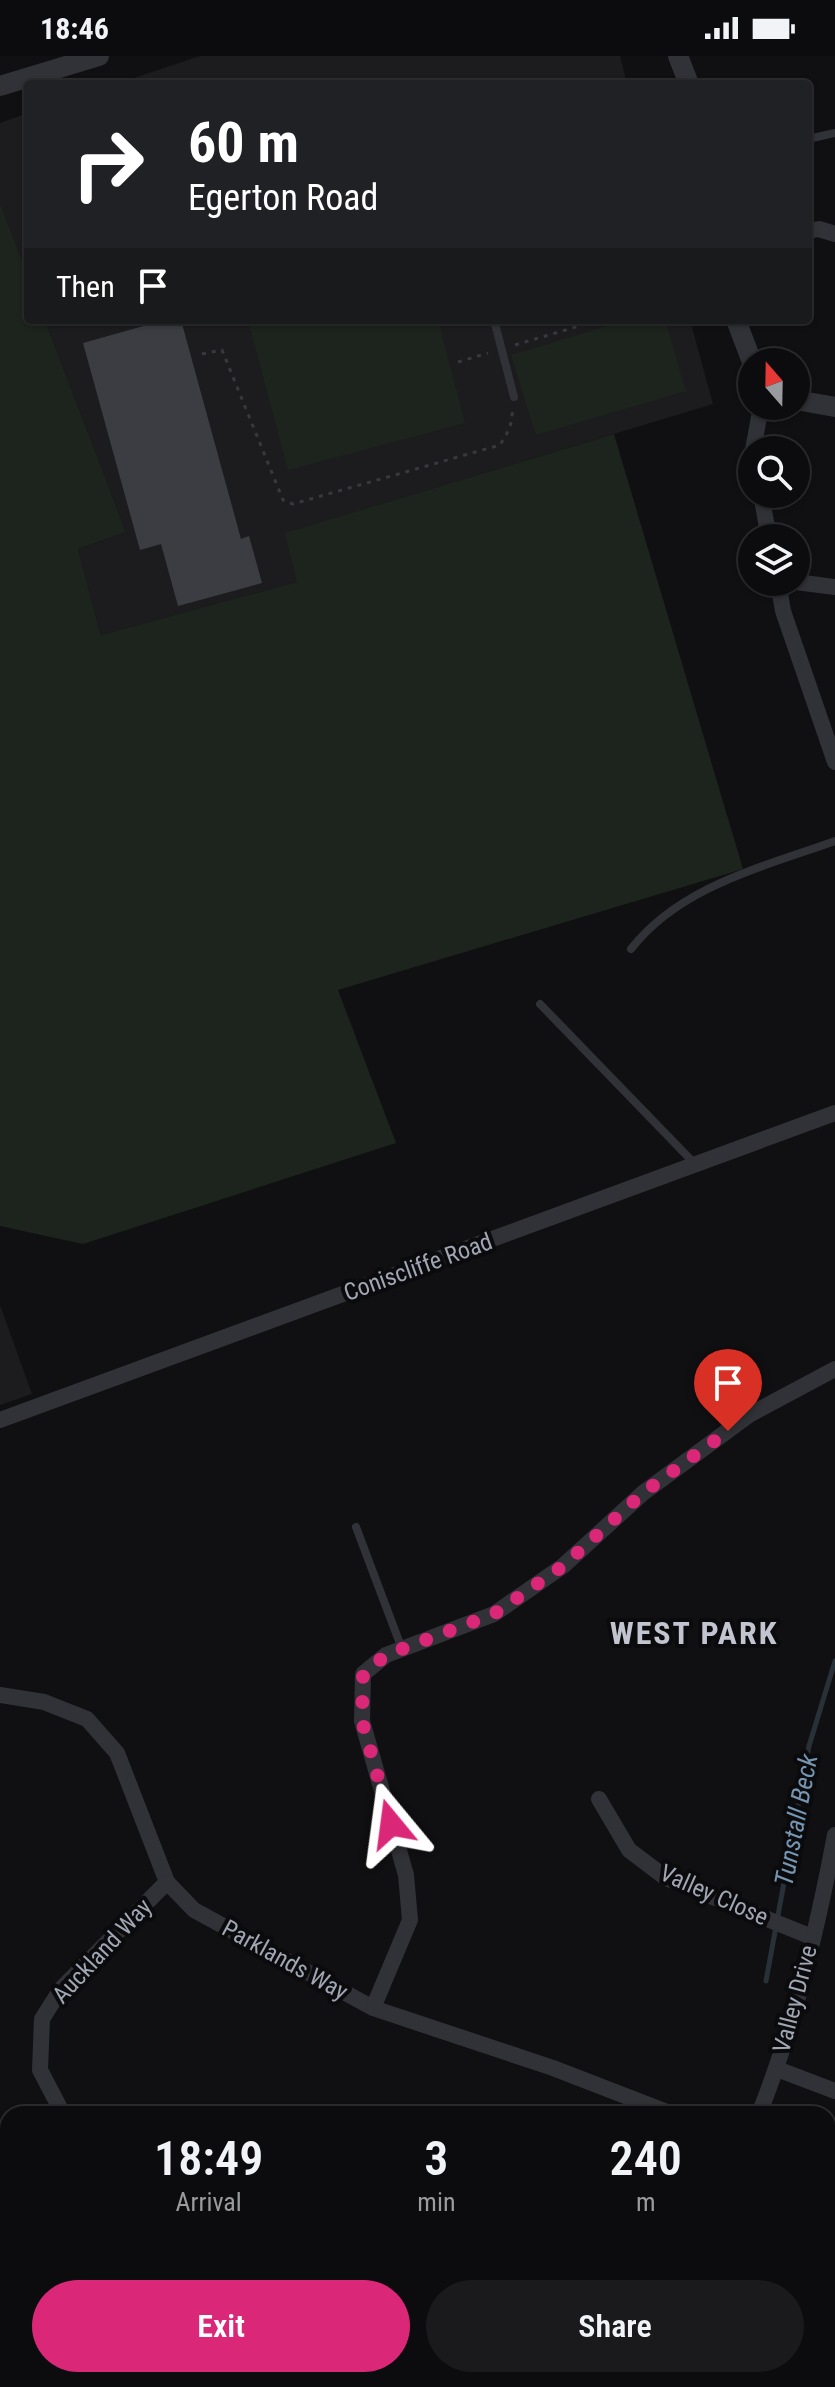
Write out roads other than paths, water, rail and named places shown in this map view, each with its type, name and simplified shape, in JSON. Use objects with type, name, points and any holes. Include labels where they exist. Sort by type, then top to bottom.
[{"type":"street","points":[[0,86],[99,56]]},
{"type":"street","points":[[678,56],[687,80]]},
{"type":"street","points":[[812,230],[835,234]]},
{"type":"street","points":[[738,324],[747,348]]},
{"type":"street","points":[[810,403],[835,407]]},
{"type":"street","points":[[810,584],[835,587]]},
{"type":"street","points":[[780,596],[783,611],[828,725],[835,762]]},
{"type":"street","name":"Coniscliffe Road","points":[[0,1420],[835,1113]]},
{"type":"street","points":[[373,2008],[410,1920],[406,1875],[362,1721],[363,1674],[386,1655],[494,1614],[563,1566],[643,1493],[749,1415],[835,1369]]},
{"type":"street","name":"Parklands Way","points":[[0,1695],[44,1702],[87,1719],[117,1753],[167,1882],[194,1910],[373,2008],[553,2068],[651,2106]]},
{"type":"street","name":"Valley Close","points":[[599,1799],[629,1850],[666,1878],[812,1937]]},
{"type":"street","name":"Valley Drive","points":[[762,2106],[777,2069],[812,1937],[830,1887],[835,1835]]},
{"type":"street","name":"Auckland Way","points":[[59,2106],[40,2070],[42,2019],[61,1989],[167,1882]]},
{"type":"street","points":[[777,2069],[835,2091]]},
{"type":"lane","points":[[812,138],[835,133]]},
{"type":"lane","points":[[495,324],[514,397]]},
{"type":"lane","points":[[631,949],[645,931],[677,905],[729,880],[835,841]]},
{"type":"lane","points":[[540,1004],[696,1165]]},
{"type":"lane","points":[[356,1527],[402,1649]]},
{"type":"waterway","name":"Tunstall Beck","points":[[766,1981],[809,1746],[835,1661]]},
{"type":"district","name":"WEST PARK","points":[[694,1633]]}]
